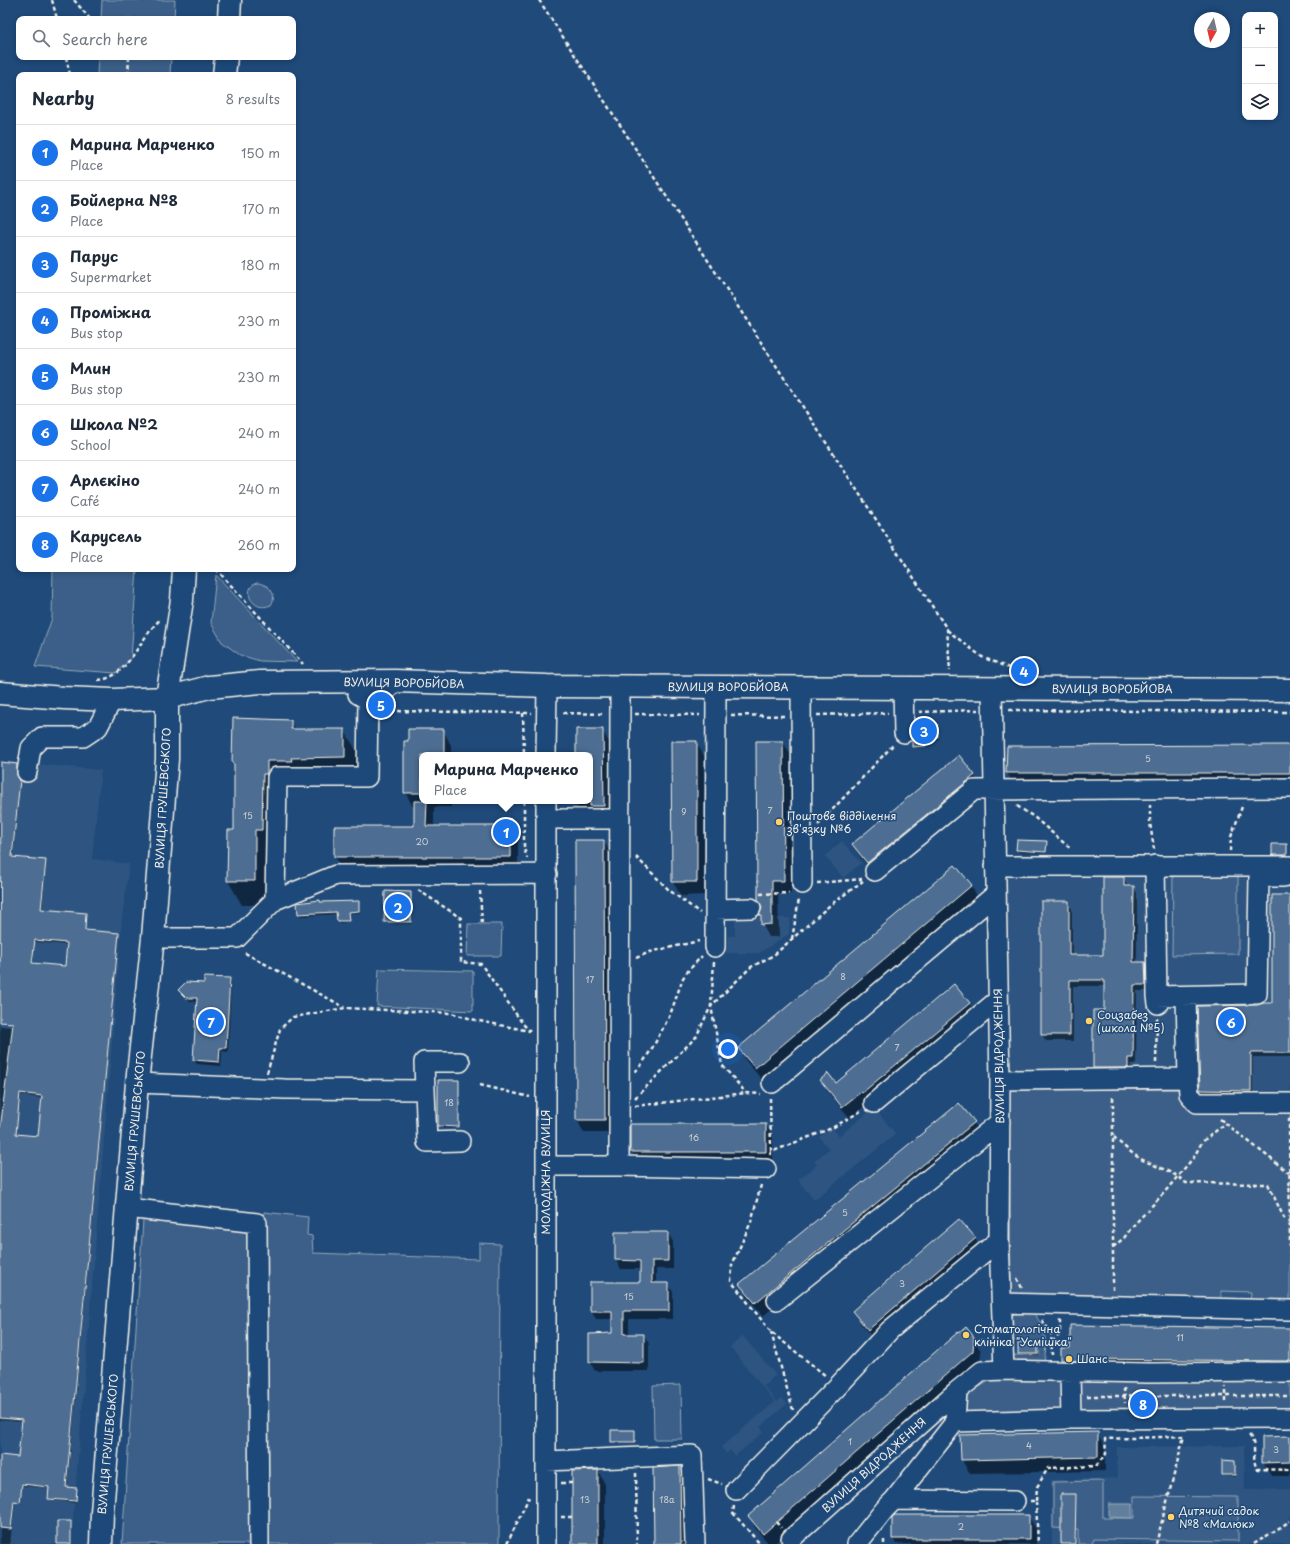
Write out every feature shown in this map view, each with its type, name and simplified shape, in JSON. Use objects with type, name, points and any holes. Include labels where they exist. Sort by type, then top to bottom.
[{"type":"main road","points":[[228,16],[230,0]]},
{"type":"main road","points":[[224,72],[226,60]]},
{"type":"main road","name":"ВУЛИЦЯ ГРУШЕВСЬКОГО","points":[[101,1544],[102,1512],[127,1208],[153,938],[168,759],[167,698],[182,600],[184,572]]},
{"type":"main road","name":"ВУЛИЦЯ ВОРОБЙОВА","points":[[0,693],[112,700],[167,698],[209,687],[260,682],[395,681],[620,687],[1290,690]]},
{"type":"street","points":[[330,682],[368,700],[378,700],[395,681]]},
{"type":"street","points":[[546,752],[547,686]]},
{"type":"street","points":[[619,1166],[620,687]]},
{"type":"street","points":[[715,933],[716,687]]},
{"type":"street","points":[[801,688],[802,884]]},
{"type":"street","name":"ВУЛИЦЯ ВІДРОДЖЕННЯ","points":[[791,1539],[982,1370],[1004,1370],[999,1240],[1000,1080],[992,688]]},
{"type":"street","points":[[903,689],[904,733]]},
{"type":"street","points":[[28,772],[31,748],[42,737],[83,737],[98,727],[112,700]]},
{"type":"street","points":[[275,900],[277,777],[366,777],[368,700]]},
{"type":"street","points":[[876,871],[974,790],[1290,788]]},
{"type":"street","points":[[546,810],[620,819]]},
{"type":"street","name":"МОЛОДІЖНА ВУЛИЦЯ","points":[[546,810],[547,874],[538,1031],[546,1166],[546,1544]]},
{"type":"street","points":[[1155,865],[1157,1000],[1186,996],[1257,994],[1259,877],[1290,877]]},
{"type":"street","points":[[995,866],[1290,866]]},
{"type":"street","points":[[153,938],[237,938],[275,900],[336,875],[547,874]]},
{"type":"street","points":[[771,1089],[996,894]]},
{"type":"street","points":[[715,933],[751,908]]},
{"type":"street","points":[[1186,996],[1188,1078],[1190,1094],[1197,1103],[1290,1104]]},
{"type":"street","points":[[874,1103],[998,1000]]},
{"type":"street","points":[[460,1062],[424,1062],[427,1142],[460,1141]]},
{"type":"street","points":[[1000,1080],[1188,1078]]},
{"type":"street","points":[[138,1083],[262,1088],[425,1090]]},
{"type":"street","points":[[777,1300],[1000,1122]]},
{"type":"street","points":[[546,1166],[619,1166],[768,1160]]},
{"type":"street","points":[[127,1208],[257,1223],[259,1544]]},
{"type":"street","points":[[736,1490],[797,1426],[838,1386],[890,1330],[999,1240]]},
{"type":"street","points":[[1002,1303],[1290,1310]]},
{"type":"street","points":[[1004,1370],[1124,1373],[1290,1372]]},
{"type":"street","points":[[1061,1372],[1070,1396],[1071,1419]]},
{"type":"street","points":[[856,1544],[894,1500],[956,1422],[957,1391]]},
{"type":"street","points":[[956,1422],[1071,1419],[1290,1418]]},
{"type":"street","points":[[546,1461],[692,1456],[695,1544]]},
{"type":"street","points":[[894,1500],[1015,1501]]},
{"type":"path","points":[[52,0],[56,16]]},
{"type":"path","points":[[74,0],[87,16]]},
{"type":"path","points":[[539,0],[947,629],[982,657],[1009,668]]},
{"type":"path","points":[[67,60],[69,72]]},
{"type":"path","points":[[128,72],[129,60]]},
{"type":"path","points":[[219,572],[330,682]]},
{"type":"path","points":[[103,680],[114,676],[125,666],[154,624],[182,600]]},
{"type":"path","points":[[947,629],[952,711]]},
{"type":"path","points":[[523,713],[524,752]]},
{"type":"path","points":[[802,842],[904,733]]},
{"type":"path","points":[[1229,865],[1231,837],[1247,788]]},
{"type":"path","points":[[1150,789],[1150,823],[1155,865]]},
{"type":"path","points":[[1016,805],[1034,817],[1065,844],[1094,866]]},
{"type":"path","points":[[620,843],[669,890],[703,915],[715,933],[711,1006],[722,1064],[746,1093]]},
{"type":"path","points":[[480,874],[482,924]]},
{"type":"path","points":[[417,875],[418,892],[461,918],[460,962],[481,964],[523,1024],[538,1031]]},
{"type":"path","points":[[619,1107],[635,1098],[696,1037],[711,1006],[751,968],[774,955],[829,906],[865,879],[802,884],[792,893],[758,894],[751,908]]},
{"type":"path","points":[[792,940],[802,884]]},
{"type":"path","points":[[619,965],[650,952],[715,933]]},
{"type":"path","points":[[619,1085],[624,1083],[642,1064],[670,1015],[683,978],[715,933]]},
{"type":"path","points":[[237,938],[244,953],[345,1008]]},
{"type":"path","points":[[1156,1078],[1157,1000]]},
{"type":"path","points":[[262,1088],[280,1029],[293,1018],[345,1008],[451,1013],[479,1021],[538,1031]]},
{"type":"path","points":[[1113,1078],[1113,1306]]},
{"type":"path","points":[[480,1084],[530,1097]]},
{"type":"path","points":[[619,1107],[771,1089],[768,1160],[751,1222],[732,1265],[731,1281],[771,1332],[838,1386]]},
{"type":"path","points":[[768,1160],[832,1128],[874,1103]]},
{"type":"path","points":[[1197,1103],[1226,1123],[1289,1174]]},
{"type":"path","points":[[1290,1104],[1290,1258]]},
{"type":"path","points":[[1113,1247],[1124,1238],[1179,1176],[1194,1157],[1202,1142],[1226,1123]]},
{"type":"path","points":[[1113,1137],[1126,1149],[1141,1159],[1179,1176],[1186,1183],[1268,1184],[1284,1218],[1290,1222]]},
{"type":"path","points":[[1030,1304],[1051,1333],[1052,1343],[1061,1372]]},
{"type":"path","points":[[1052,1343],[1060,1334],[1060,1305]]},
{"type":"path","points":[[771,1332],[797,1426]]},
{"type":"path","points":[[973,1340],[982,1341]]},
{"type":"path","points":[[1226,1372],[1226,1418]]},
{"type":"path","points":[[1124,1373],[1125,1419]]},
{"type":"path","points":[[1070,1396],[1290,1396]]},
{"type":"path","points":[[1156,1544],[1183,1436],[1199,1419]]},
{"type":"path","points":[[1242,1435],[1249,1434],[1254,1441],[1254,1465],[1257,1469],[1290,1470]]},
{"type":"path","points":[[1038,1544],[1036,1501],[1037,1487],[1048,1468],[1096,1466],[1106,1454],[1105,1439],[1191,1436]]},
{"type":"path","points":[[692,1456],[705,1478],[736,1490],[733,1513],[760,1544]]},
{"type":"path","points":[[636,1457],[637,1544]]},
{"type":"path","points":[[560,1483],[572,1482]]},
{"type":"path","points":[[507,1544],[530,1496]]},
{"type":"path","points":[[1015,1501],[1036,1501]]},
{"type":"path","points":[[560,1517],[572,1517]]},
{"type":"path","points":[[1254,1544],[1290,1521]]},
{"type":"shaded area","points":[[102,0],[175,0],[174,16],[101,16]]},
{"type":"shaded area","points":[[98,60],[171,60],[170,72],[97,72]]},
{"type":"shaded area","points":[[53,572],[137,572],[131,659],[116,673],[35,667],[52,618]]},
{"type":"shaded area","points":[[216,575],[297,662],[260,661],[240,655],[222,642],[211,623]]},
{"type":"shaded area","points":[[257,583],[265,585],[273,593],[273,601],[271,605],[261,607],[254,603],[250,598],[250,589]]},
{"type":"shaded area","points":[[0,761],[101,770],[92,859],[129,864],[122,919],[71,1544],[0,1544]]},
{"type":"shaded area","points":[[842,841],[861,863],[843,878],[825,856]]},
{"type":"shaded area","points":[[1003,870],[1290,870],[1290,1305],[1014,1294]]},
{"type":"shaded area","points":[[1173,874],[1238,874],[1238,954],[1172,955]]},
{"type":"shaded area","points":[[735,917],[790,918],[789,934],[759,953],[726,953],[727,936],[735,936]]},
{"type":"shaded area","points":[[468,924],[502,924],[501,956],[467,956]]},
{"type":"shaded area","points":[[379,969],[473,971],[473,1011],[377,1006]]},
{"type":"shaded area","points":[[1186,1089],[1187,1109],[1290,1109],[1290,1303],[1250,1303],[1251,1292],[1221,1291],[1221,1301],[1011,1298],[1009,1090]]},
{"type":"shaded area","points":[[874,1108],[896,1134],[814,1200],[798,1180],[817,1165],[814,1161],[829,1149],[819,1137],[832,1128],[839,1136]]},
{"type":"shaded area","points":[[264,1212],[308,1217],[307,1235],[312,1236],[313,1253],[479,1259],[479,1243],[500,1244],[499,1544],[122,1544],[143,1220],[262,1232]]},
{"type":"shaded area","points":[[1017,1312],[1033,1313],[1044,1331],[1046,1352],[1043,1366],[1012,1365],[1009,1355],[1039,1355],[1039,1342],[1015,1341],[1009,1337],[1011,1316]]},
{"type":"shaded area","points":[[743,1336],[776,1375],[764,1386],[777,1402],[782,1398],[787,1404],[760,1427],[764,1432],[735,1456],[730,1450],[726,1454],[721,1447],[775,1402],[730,1347]]},
{"type":"shaded area","points":[[992,1379],[1057,1380],[1062,1384],[1063,1404],[1059,1414],[964,1417],[965,1400],[970,1393]]},
{"type":"shaded area","points":[[1074,1382],[1290,1382],[1290,1415],[1074,1416]]},
{"type":"shaded area","points":[[681,1385],[682,1439],[654,1439],[653,1386]]},
{"type":"shaded area","name":"Дитячий садок №8 «Малюк»","points":[[1244,1446],[1245,1490],[1290,1489],[1290,1544],[1052,1544],[1051,1480],[1117,1478],[1117,1447]]},
{"type":"shaded area","points":[[1103,1481],[1103,1518],[1134,1518],[1134,1496],[1238,1497],[1238,1541],[1094,1539],[1092,1544],[1078,1544],[1078,1529],[1053,1528],[1053,1482]]},
{"type":"shaded area","points":[[1109,1504],[1132,1504],[1132,1518],[1109,1517]]},
{"type":"building","points":[[233,718],[291,720],[291,729],[345,729],[345,757],[291,758],[292,761],[267,761],[267,774],[263,774],[262,830],[255,830],[255,881],[227,881],[228,830],[234,830],[234,764],[232,763]]},
{"type":"building","points":[[937,724],[938,737],[926,738],[926,746],[912,747],[915,725]]},
{"type":"building","points":[[408,729],[444,729],[444,752],[419,752],[419,793],[404,793],[404,741],[408,741]]},
{"type":"building","points":[[576,729],[603,729],[604,806],[590,806],[590,804],[593,804],[593,752],[576,752]]},
{"type":"building","points":[[671,741],[697,741],[697,882],[672,882]]},
{"type":"building","points":[[756,741],[783,741],[784,881],[772,881],[772,924],[761,925],[761,915],[759,915],[762,908],[758,900],[757,881]]},
{"type":"building","points":[[1290,745],[1290,773],[1006,773],[1007,746]]},
{"type":"building","points":[[959,755],[975,775],[867,863],[852,844]]},
{"type":"building","points":[[1,762],[17,764],[17,775],[20,780],[12,857],[46,860],[41,909],[86,913],[85,930],[119,933],[66,1487],[77,1488],[76,1501],[48,1499],[49,1487],[22,1484],[20,1502],[14,1501],[11,1529],[0,1528],[0,1455],[18,1457],[22,1420],[0,1418],[0,1130],[13,1023],[0,1022]],"holes":[[[35,940],[67,943],[65,966],[32,963]],[[20,1093],[42,1096],[38,1136],[16,1134]]]},
{"type":"building","points":[[414,801],[419,801],[419,804],[427,804],[426,826],[511,826],[511,857],[334,857],[334,826],[414,826]]},
{"type":"building","points":[[575,840],[604,840],[605,1120],[576,1120]]},
{"type":"building","points":[[1017,840],[1047,841],[1046,852],[1016,850]]},
{"type":"building","points":[[1272,844],[1287,844],[1287,855],[1272,855]]},
{"type":"building","points":[[955,865],[972,885],[755,1068],[738,1048]]},
{"type":"building","points":[[1103,877],[1124,877],[1124,886],[1134,886],[1133,962],[1145,962],[1146,985],[1134,985],[1133,1058],[1128,1058],[1128,1068],[1093,1068],[1093,1010],[1104,1010],[1104,980],[1070,980],[1070,1035],[1041,1035],[1041,901],[1069,901],[1069,955],[1103,955]]},
{"type":"building","points":[[385,891],[411,892],[411,922],[384,922]]},
{"type":"building","points":[[1272,895],[1290,895],[1290,1053],[1251,1053],[1251,1091],[1200,1090],[1197,1006],[1257,1005],[1272,1003]]},
{"type":"building","points":[[320,900],[320,902],[359,901],[359,911],[348,912],[349,921],[337,921],[336,912],[298,914],[297,903]]},
{"type":"building","points":[[204,977],[230,978],[226,1048],[220,1048],[219,1062],[193,1060],[197,998],[186,998],[178,990],[186,982],[204,983]]},
{"type":"building","points":[[954,984],[970,1003],[862,1093],[861,1092],[842,1107],[820,1080],[828,1073],[836,1083]]},
{"type":"building","points":[[438,1080],[459,1080],[459,1127],[438,1126]]},
{"type":"building","points":[[959,1103],[975,1122],[755,1303],[739,1284]]},
{"type":"building","points":[[630,1124],[766,1124],[766,1152],[630,1152]]},
{"type":"building","points":[[959,1219],[976,1238],[868,1330],[852,1311]]},
{"type":"building","points":[[615,1232],[668,1232],[668,1261],[652,1261],[652,1283],[669,1283],[669,1311],[624,1311],[624,1334],[644,1334],[644,1363],[589,1362],[589,1334],[612,1333],[612,1311],[590,1311],[590,1282],[640,1282],[640,1261],[615,1260]]},
{"type":"building","points":[[1070,1325],[1290,1328],[1290,1361],[1061,1360],[1061,1348],[1070,1348]]},
{"type":"building","points":[[966,1327],[974,1337],[973,1351],[763,1534],[748,1516],[958,1332],[959,1333]]},
{"type":"building","points":[[1018,1342],[1038,1343],[1038,1354],[1018,1354]]},
{"type":"building","points":[[611,1430],[635,1430],[635,1442],[611,1442]]},
{"type":"building","points":[[1098,1432],[1098,1457],[961,1460],[960,1435]]},
{"type":"building","points":[[1290,1436],[1290,1462],[1262,1463],[1262,1437]]},
{"type":"building","points":[[1222,1460],[1235,1461],[1235,1475],[1222,1475]]},
{"type":"building","points":[[680,1466],[681,1544],[654,1544],[653,1468]]},
{"type":"building","points":[[598,1470],[598,1544],[572,1544],[572,1471]]},
{"type":"building","points":[[1061,1494],[1076,1494],[1075,1544],[1061,1544]]},
{"type":"building","points":[[895,1515],[1029,1515],[1029,1539],[892,1539],[892,1517]]},
{"type":"building","points":[[57,1521],[71,1521],[71,1544],[57,1544]]},
{"type":"place","name":"Проміжна","points":[[1024,671]]},
{"type":"place","name":"Млин","points":[[381,705]]},
{"type":"place","name":"Парус","points":[[924,731]]},
{"type":"place","name":"Поштове відділення зв'язку №6","points":[[779,822]]},
{"type":"place","name":"Марина Марченко","points":[[506,832]]},
{"type":"place","name":"Бойлерна №8","points":[[398,907]]},
{"type":"place","name":"Соцзабез (школа №5)","points":[[1089,1021]]},
{"type":"place","name":"Арлєкіно","points":[[211,1022]]},
{"type":"place","name":"Школа №2","points":[[1231,1022]]},
{"type":"place","name":"Стоматологічна клініка \"Усмішка\"","points":[[966,1335]]},
{"type":"place","name":"Шанс","points":[[1069,1359]]},
{"type":"place","name":"Карусель","points":[[1143,1404]]},
{"type":"place","name":"Дитячий садок №8 «Малюк»","points":[[1171,1517]]}]
